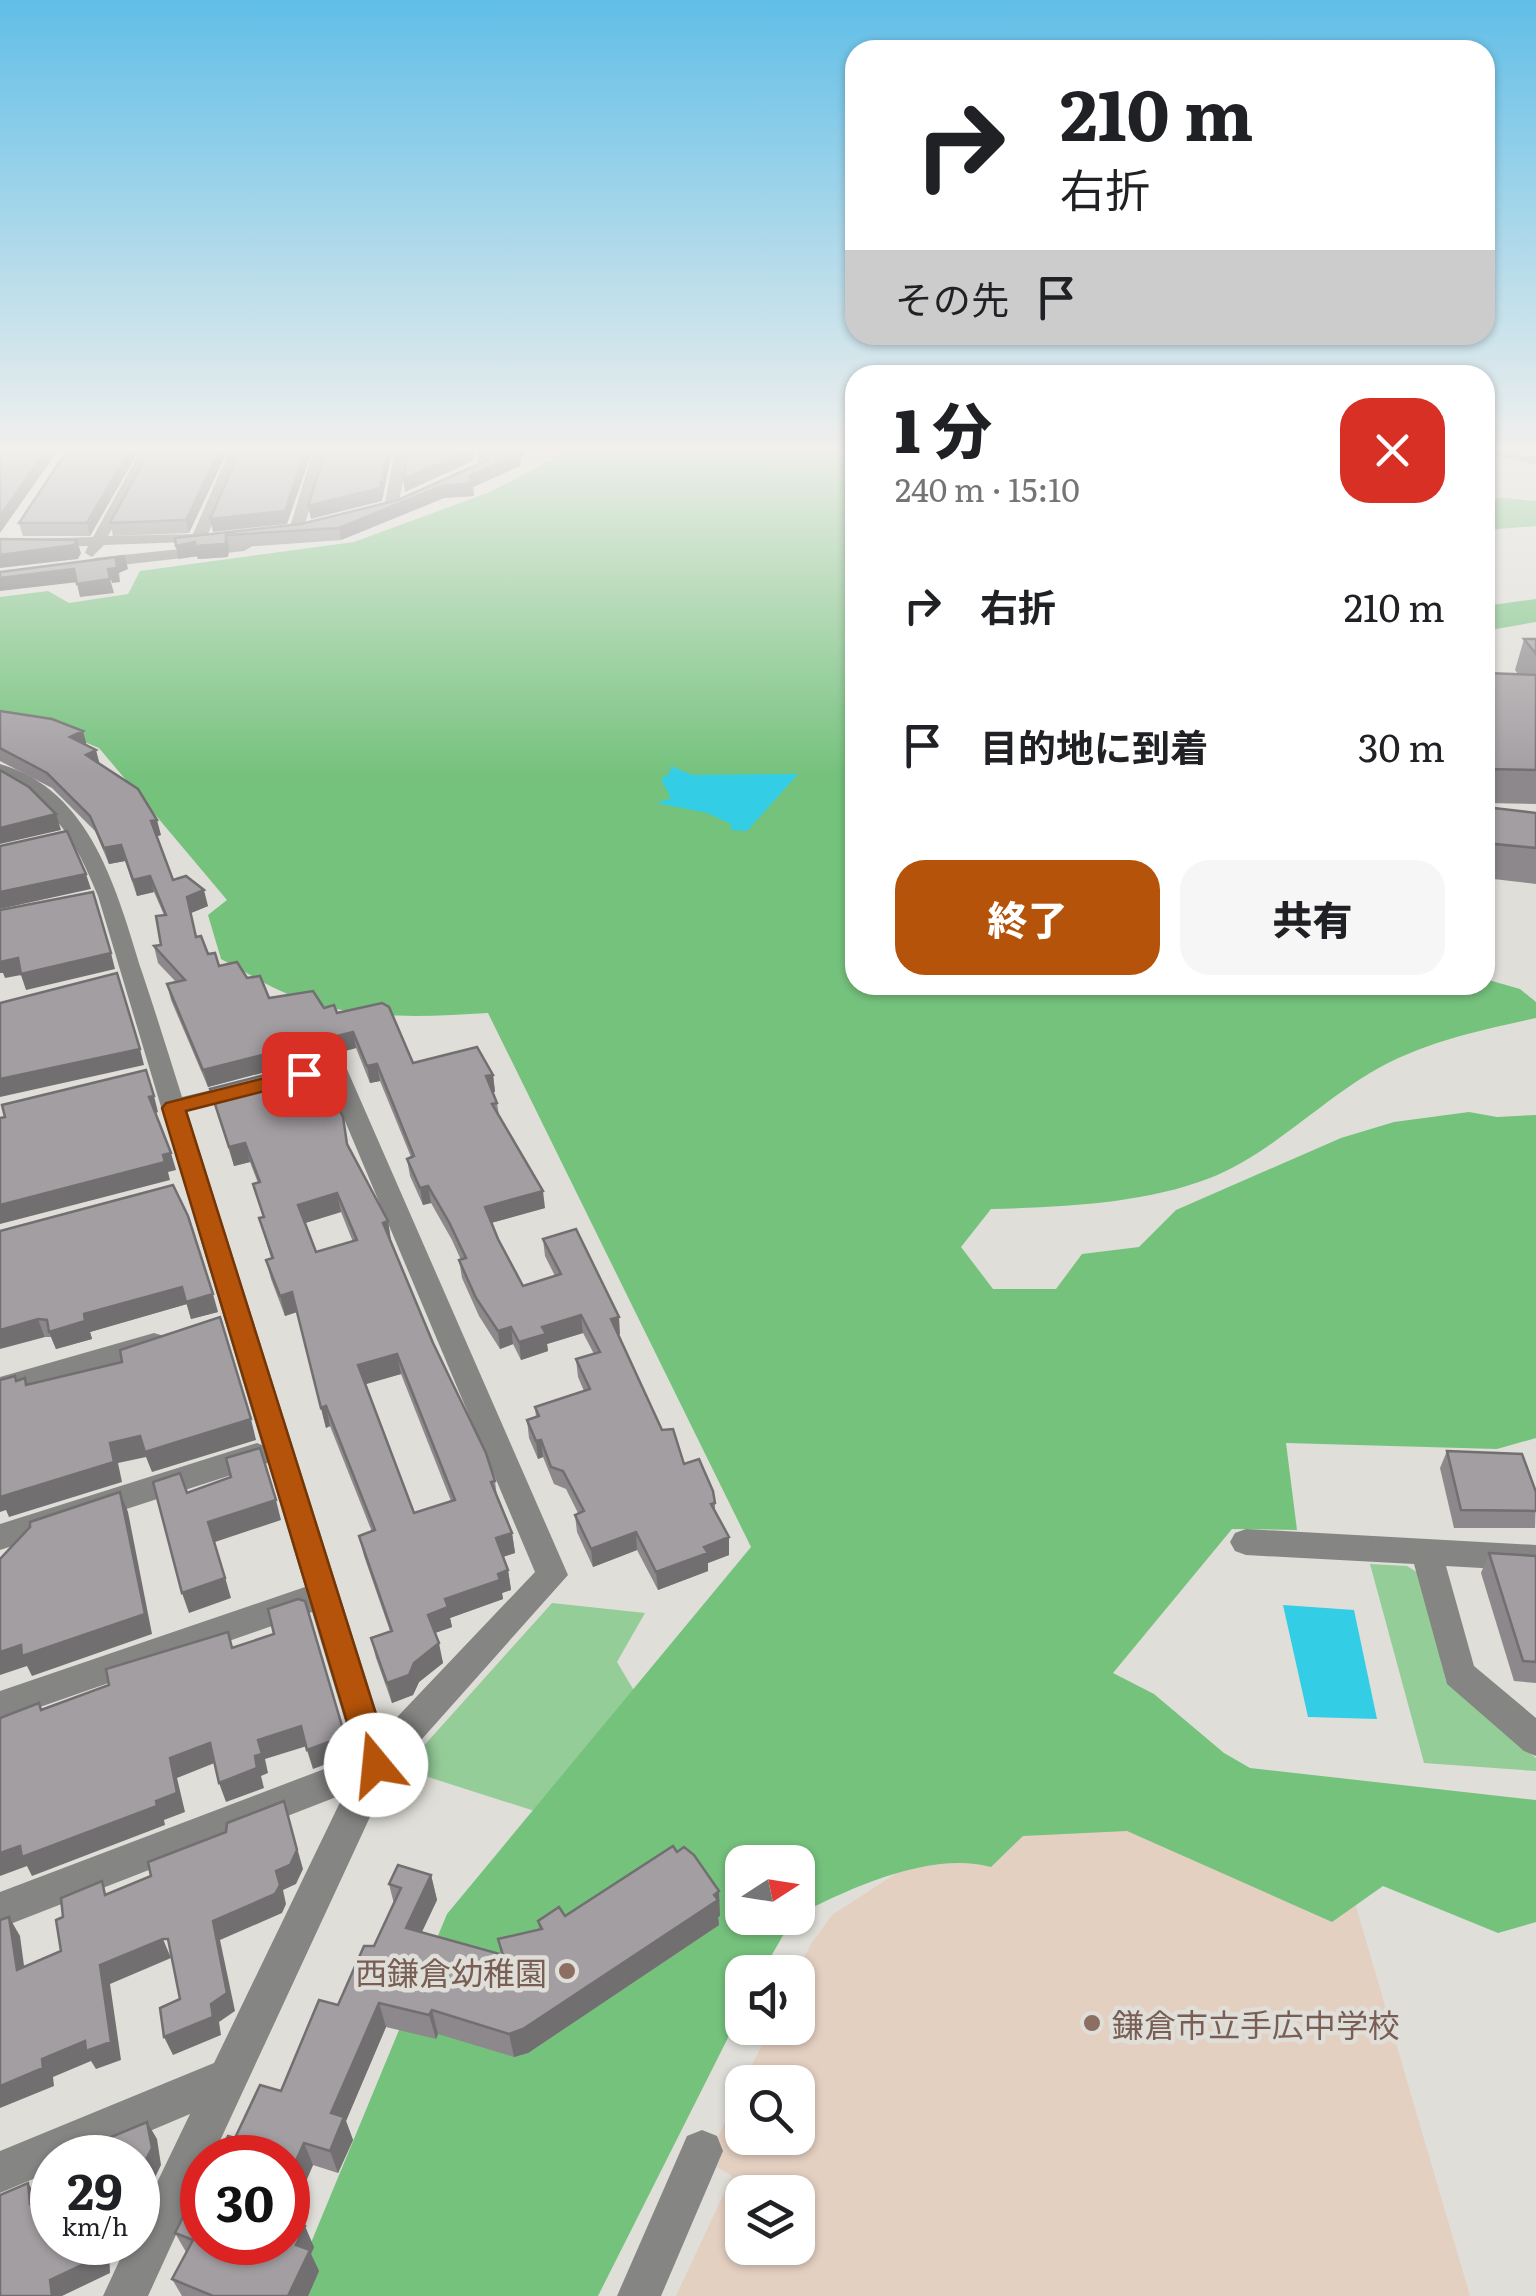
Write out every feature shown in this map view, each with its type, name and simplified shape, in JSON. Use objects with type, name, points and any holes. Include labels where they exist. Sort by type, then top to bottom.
[{"type":"street","points":[[89,559],[85,565],[137,559]]},
{"type":"street","points":[[6,777],[59,804],[82,834],[154,1074],[174,1108],[188,1187],[239,1319],[376,1765]]},
{"type":"street","points":[[50,842],[82,834]]},
{"type":"street","points":[[126,2296],[376,1765],[552,1576],[334,1067],[174,1108]]},
{"type":"street","points":[[0,1388],[239,1319]]},
{"type":"street","points":[[0,1538],[278,1448]]},
{"type":"street","points":[[1246,1542],[1536,1558]]},
{"type":"street","points":[[1428,1554],[1459,1674],[1536,1740]]},
{"type":"street","points":[[0,1706],[324,1594]]},
{"type":"street","points":[[0,1910],[376,1765]]},
{"type":"street","points":[[0,2172],[226,2079]]},
{"type":"street","points":[[639,2296],[702,2150]]},
{"type":"shaded area","name":"鎌倉市立手広中学校","points":[[1046,1756],[1333,1828],[1470,2296],[676,2296],[725,2191],[725,2265],[815,2265],[815,2175],[730,2175],[717,2167],[723,2150],[714,2146],[725,2122],[725,2155],[815,2155],[815,2065],[752,2065],[762,2045],[815,2045],[815,1955],[806,1955],[832,1915],[949,1839]]},
{"type":"green space","points":[[227,559],[845,559],[845,995],[1495,995],[1495,982],[1520,989],[1536,1002],[1536,1018],[1451,1039],[1390,1062],[1252,1157],[1210,1178],[1130,1199],[991,1209],[961,1247],[993,1289],[1056,1289],[1082,1254],[1139,1247],[1176,1210],[1341,1138],[1394,1122],[1469,1112],[1497,1117],[1536,1115],[1536,1438],[1497,1449],[1286,1443],[1297,1530],[1232,1529],[1113,1673],[1154,1694],[1224,1753],[1250,1768],[1536,1800],[1536,1922],[1498,1933],[1383,1886],[1332,1922],[1127,1831],[1023,1836],[991,1867],[968,1863],[917,1868],[866,1884],[815,1907],[815,1845],[725,1845],[725,1935],[783,1935],[772,1955],[725,1955],[725,2044],[598,2296],[289,2296],[302,2265],[310,2265],[310,2245],[447,1914],[751,1547],[488,1013],[413,1016],[338,1009],[290,995],[221,959],[208,915],[227,900],[99,748],[61,732],[0,718],[0,597],[48,591],[69,603],[128,594],[140,571]]},
{"type":"green space","points":[[1536,599],[1536,622],[1495,629],[1495,605]]},
{"type":"green space","points":[[1370,1564],[1407,1566],[1420,1574],[1446,1681],[1536,1758],[1536,1771],[1424,1763]]},
{"type":"green space","points":[[552,1603],[645,1613],[617,1662],[636,1694],[544,1814],[403,1769]]},
{"type":"water","points":[[671,766],[692,775],[798,774],[747,831],[731,830],[731,824],[707,813],[657,803],[671,798],[661,779],[670,773]]},
{"type":"water","points":[[1283,1605],[1354,1610],[1377,1719],[1308,1717]]},
{"type":"building","points":[[100,559],[116,559],[117,568],[108,569],[110,579],[77,584],[74,569],[0,578],[0,572]]},
{"type":"building","points":[[1524,639],[1536,639],[1536,654]]},
{"type":"building","points":[[1495,673],[1536,675],[1536,770],[1495,769]]},
{"type":"building","points":[[0,711],[52,719],[83,731],[70,737],[96,750],[86,755],[138,789],[157,820],[151,821],[173,880],[186,876],[204,890],[187,897],[196,937],[201,936],[208,954],[215,953],[219,966],[237,962],[247,978],[260,976],[269,998],[313,991],[324,1008],[334,1005],[337,1013],[382,1003],[389,1007],[413,1063],[477,1047],[493,1075],[486,1076],[497,1103],[492,1104],[543,1191],[485,1207],[498,1239],[523,1286],[561,1274],[543,1239],[576,1229],[619,1317],[611,1319],[662,1430],[673,1429],[684,1464],[699,1459],[713,1491],[715,1503],[711,1504],[729,1537],[704,1547],[708,1553],[656,1572],[636,1532],[591,1549],[575,1515],[584,1511],[563,1471],[551,1467],[541,1440],[536,1441],[527,1420],[539,1416],[535,1407],[590,1389],[576,1359],[600,1352],[581,1315],[542,1327],[546,1334],[519,1342],[511,1327],[498,1331],[476,1298],[459,1260],[466,1258],[449,1222],[428,1186],[420,1188],[407,1159],[414,1156],[377,1064],[367,1066],[353,1032],[203,1070],[167,984],[185,980],[154,946],[161,945],[156,916],[166,915],[150,876],[133,880],[121,845],[104,848],[90,816],[47,773],[0,748]]},
{"type":"building","points":[[0,770],[29,787],[56,814],[0,828]]},
{"type":"building","points":[[1495,808],[1536,813],[1536,848],[1495,844]]},
{"type":"building","points":[[67,831],[86,874],[0,892],[0,846]]},
{"type":"building","points":[[93,892],[111,953],[21,974],[18,958],[0,962],[0,910]]},
{"type":"building","points":[[117,973],[140,1049],[0,1079],[0,1003]]},
{"type":"building","points":[[316,1062],[343,1117],[347,1144],[388,1221],[383,1223],[433,1343],[486,1453],[495,1481],[491,1482],[512,1533],[496,1538],[508,1570],[498,1574],[500,1580],[445,1599],[448,1607],[428,1615],[439,1643],[414,1663],[409,1675],[387,1683],[371,1638],[392,1631],[359,1536],[375,1530],[326,1406],[321,1408],[292,1292],[280,1296],[266,1260],[273,1258],[259,1218],[264,1217],[253,1184],[260,1182],[245,1143],[229,1147],[210,1089]],"holes":[[[337,1193],[357,1240],[316,1252],[298,1205]],[[397,1354],[455,1500],[414,1513],[358,1365]]]},
{"type":"building","points":[[146,1070],[154,1096],[149,1097],[171,1153],[163,1155],[165,1162],[0,1205],[0,1118],[5,1117],[2,1105]]},
{"type":"building","points":[[173,1185],[188,1216],[213,1294],[186,1302],[182,1287],[84,1314],[85,1321],[49,1332],[47,1320],[38,1319],[0,1330],[0,1231]]},
{"type":"building","points":[[220,1317],[251,1419],[145,1452],[140,1436],[110,1443],[114,1462],[0,1497],[0,1380],[15,1376],[16,1381],[25,1378],[26,1385],[122,1362],[120,1350]]},
{"type":"building","points":[[260,1448],[276,1500],[208,1522],[225,1578],[182,1593],[153,1482],[180,1473],[187,1493],[231,1477],[226,1458]]},
{"type":"building","points":[[1447,1451],[1522,1454],[1536,1492],[1536,1511],[1461,1510]]},
{"type":"building","points":[[120,1492],[145,1614],[22,1656],[21,1645],[0,1652],[0,1559],[30,1527],[30,1522]]},
{"type":"building","points":[[1489,1553],[1536,1556],[1536,1662],[1523,1661]]},
{"type":"building","points":[[298,1599],[305,1601],[345,1736],[307,1750],[301,1726],[258,1740],[262,1754],[255,1756],[257,1768],[219,1783],[210,1743],[170,1758],[177,1793],[156,1801],[157,1806],[22,1857],[20,1846],[0,1853],[0,1718],[39,1703],[41,1710],[109,1685],[106,1669],[228,1632],[232,1648],[274,1634],[268,1609]]},
{"type":"building","points":[[284,1801],[297,1850],[290,1865],[276,1871],[280,1885],[275,1894],[213,1921],[227,1993],[211,2004],[213,2017],[164,2037],[160,2008],[180,1999],[168,1939],[163,1939],[100,1965],[111,2042],[86,2051],[85,2041],[42,2059],[43,2068],[0,2086],[0,1920],[9,1917],[17,1970],[61,1951],[56,1920],[63,1917],[61,1898],[102,1881],[105,1895],[151,1876],[148,1862],[226,1832],[227,1823]]},
{"type":"building","points":[[673,1846],[677,1852],[684,1847],[694,1855],[719,1891],[714,1895],[718,1900],[523,2029],[509,2034],[432,2010],[429,2015],[379,2003],[331,2113],[344,2117],[330,2151],[310,2145],[310,2135],[236,2135],[260,2085],[281,2091],[319,2000],[338,2005],[364,1946],[374,1946],[401,1888],[389,1884],[398,1865],[431,1875],[406,1928],[503,1955],[498,1939],[542,1929],[538,1921],[559,1907],[565,1916]]},
{"type":"building","points":[[147,2122],[150,2135],[116,2135]]},
{"type":"building","points":[[28,2183],[30,2265],[82,2265],[50,2280],[52,2296],[0,2296],[0,2195]]},
{"type":"building","points":[[180,2264],[303,2265],[288,2296],[213,2296],[172,2279]]},
{"type":"place","name":"西鎌倉幼稚園","points":[[567,1971]]},
{"type":"place","name":"鎌倉市立手広中学校","points":[[1092,2023]]},
{"type":"route","points":[[304,1074],[174,1108],[376,1765]]}]
